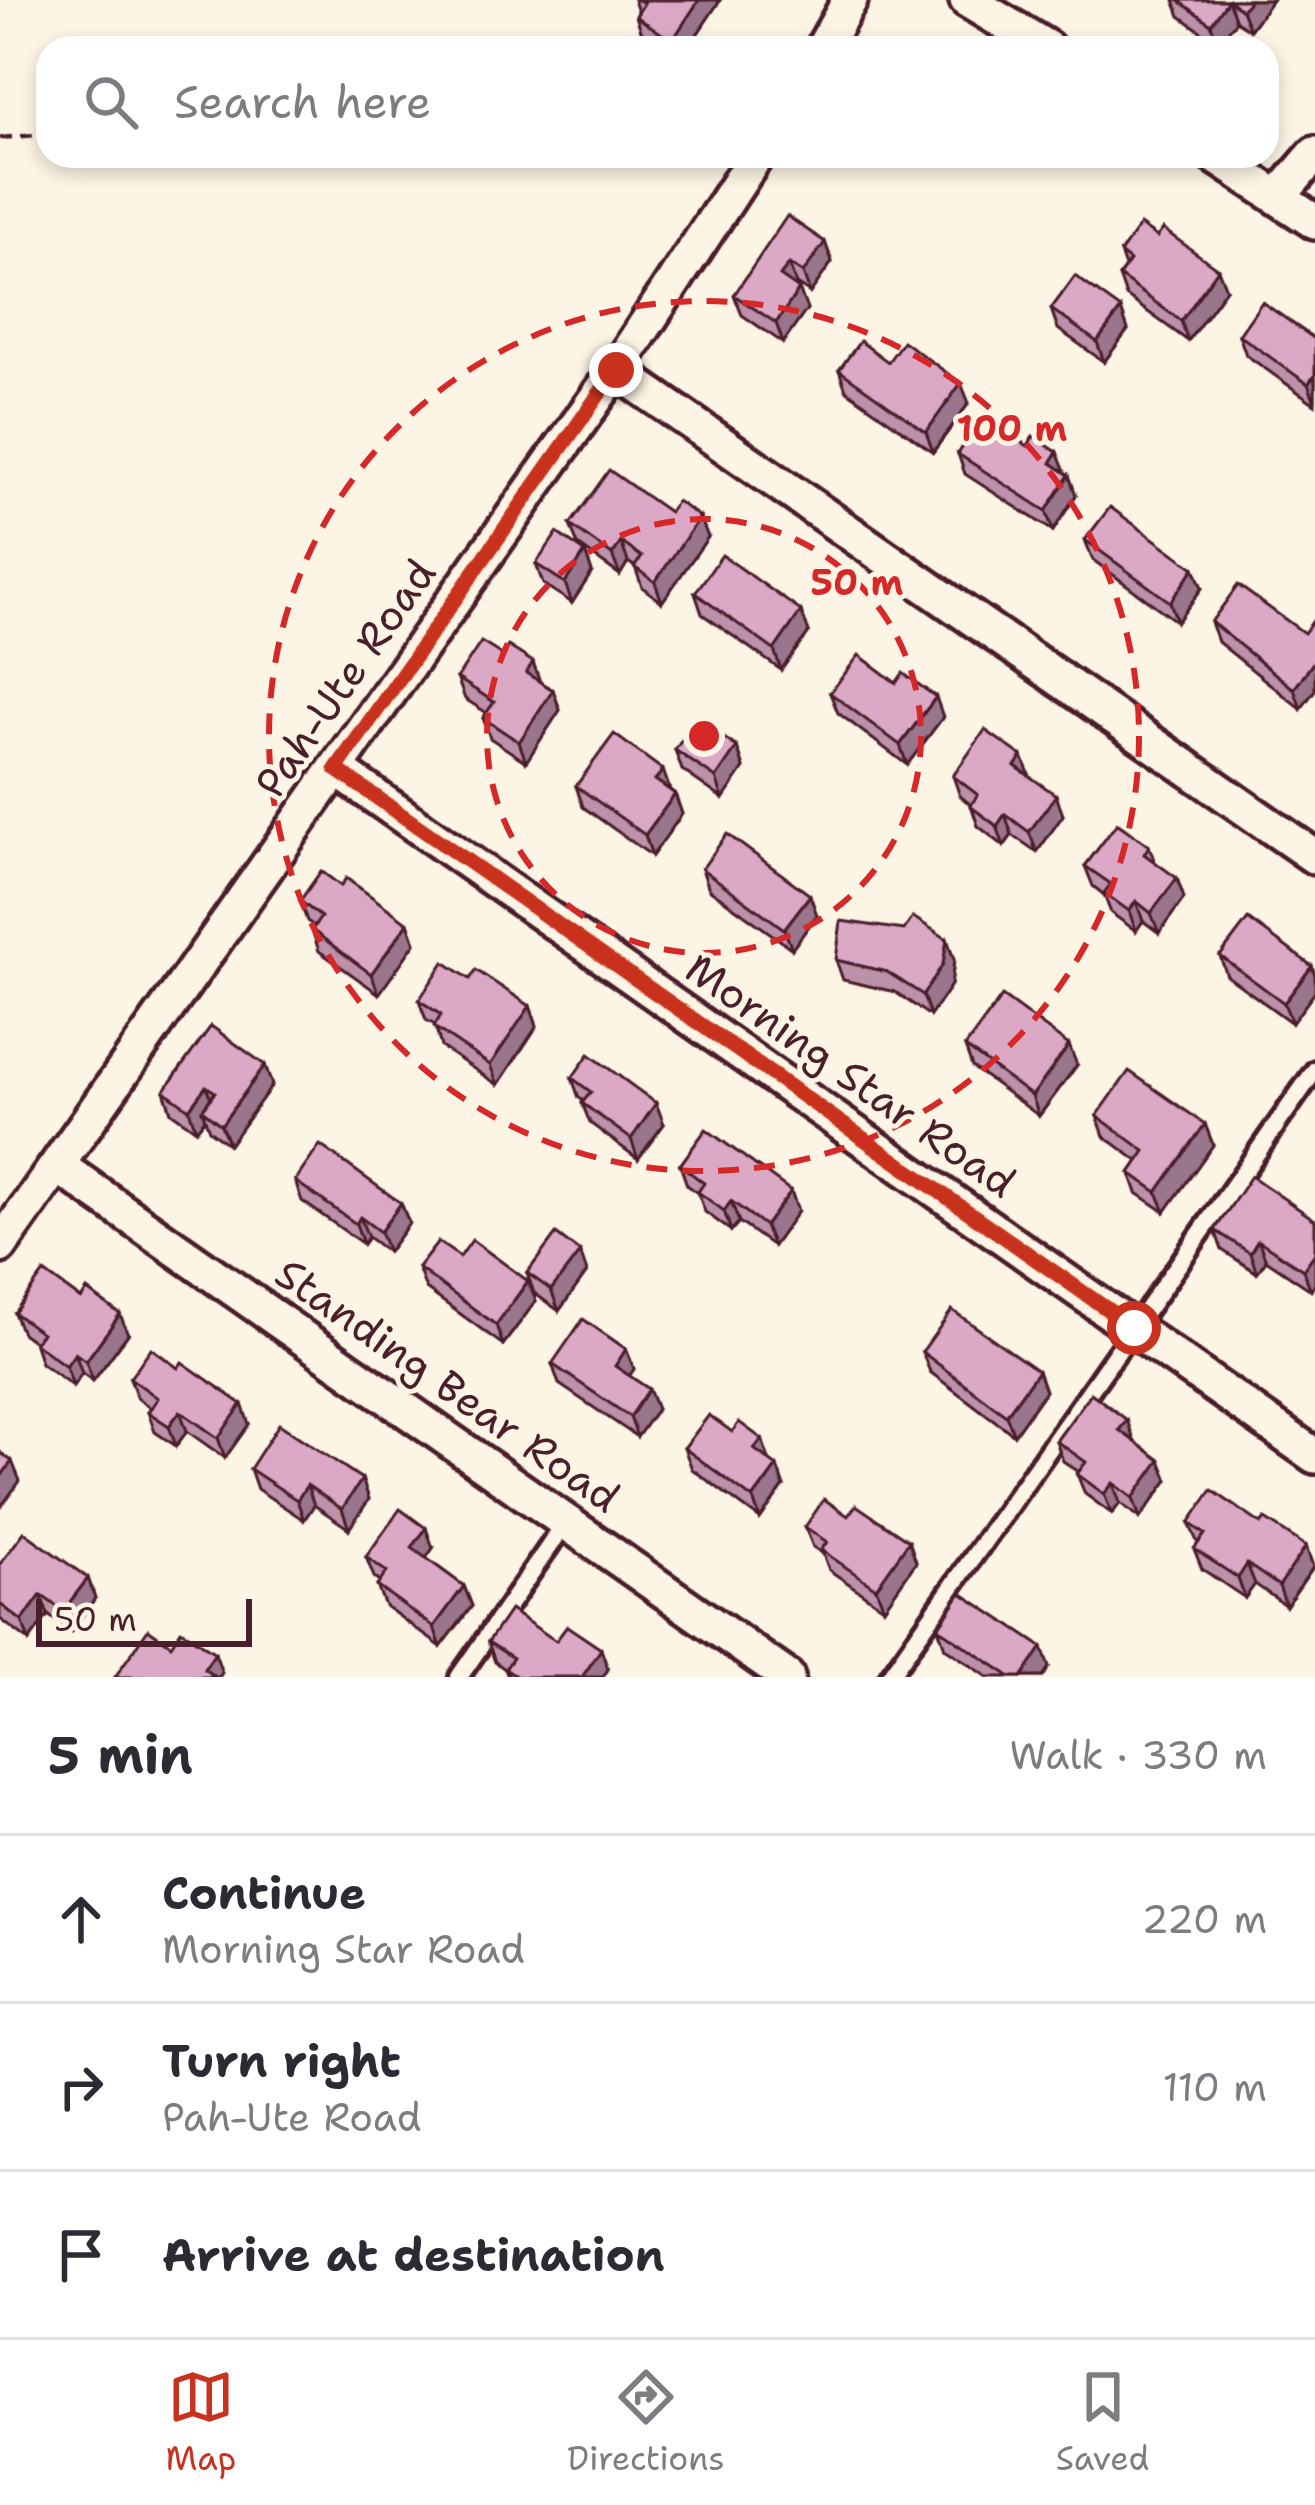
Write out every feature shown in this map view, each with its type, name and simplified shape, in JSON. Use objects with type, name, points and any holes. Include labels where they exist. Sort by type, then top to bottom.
[{"type":"street","points":[[830,36],[850,0]]},
{"type":"street","points":[[967,0],[1027,36]]},
{"type":"street","points":[[1278,197],[1315,154]]},
{"type":"street","name":"Pah-Ute Road","points":[[0,1246],[616,370],[748,168]]},
{"type":"street","points":[[1233,168],[1315,222]]},
{"type":"street","points":[[616,370],[1315,857]]},
{"type":"street","name":"Morning Star Road","points":[[336,769],[1315,1456]]},
{"type":"street","name":"Standing Bear Road","points":[[58,1166],[787,1677]]},
{"type":"lane","points":[[889,1677],[1315,1070]]},
{"type":"lane","points":[[459,1677],[566,1522]]},
{"type":"path","points":[[0,138],[36,135]]},
{"type":"building","points":[[639,0],[699,0],[675,36],[665,36],[636,16],[644,3]]},
{"type":"building","points":[[1178,0],[1228,0],[1211,24]]},
{"type":"building","points":[[1228,0],[1250,0],[1242,10]]},
{"type":"building","points":[[787,216],[825,242],[803,273],[789,264],[780,276],[799,289],[776,323],[734,295]]},
{"type":"building","points":[[1140,225],[1157,237],[1163,229],[1218,269],[1181,321],[1119,276],[1130,261],[1120,253]]},
{"type":"building","points":[[1075,276],[1121,309],[1097,342],[1051,309]]},
{"type":"building","points":[[1262,302],[1315,339],[1315,375],[1308,384],[1239,335]]},
{"type":"building","points":[[860,341],[888,362],[903,341],[961,383],[926,432],[839,370]]},
{"type":"building","points":[[982,416],[1028,446],[1033,436],[1057,452],[1051,463],[1069,475],[1046,511],[958,454]]},
{"type":"building","points":[[609,470],[669,512],[677,501],[700,517],[655,582],[634,567],[642,557],[621,542],[612,555],[570,525]]},
{"type":"building","points":[[1110,507],[1194,568],[1170,602],[1085,540]]},
{"type":"building","points":[[557,533],[585,552],[565,583],[536,564]]},
{"type":"building","points":[[722,555],[801,611],[774,650],[695,593]]},
{"type":"building","points":[[1238,585],[1304,633],[1315,618],[1315,660],[1294,689],[1211,622]]},
{"type":"building","points":[[481,642],[502,655],[508,646],[533,662],[526,673],[553,690],[519,742],[483,718],[494,702],[457,678]]},
{"type":"building","points":[[859,655],[896,683],[903,673],[936,697],[900,745],[830,693]]},
{"type":"building","points":[[696,719],[737,747],[716,778],[675,750]]},
{"type":"building","points":[[985,730],[1022,756],[1015,766],[1056,795],[1029,832],[1005,814],[997,826],[970,806],[978,795],[953,776]]},
{"type":"building","points":[[614,734],[663,770],[655,780],[675,794],[645,835],[576,786]]},
{"type":"building","points":[[1117,823],[1149,846],[1144,854],[1177,878],[1151,913],[1136,901],[1129,911],[1104,893],[1111,884],[1085,866]]},
{"type":"building","points":[[727,834],[810,895],[784,929],[702,869]]},
{"type":"building","points":[[321,871],[341,886],[346,878],[408,923],[371,974],[312,930],[321,917],[300,901]]},
{"type":"building","points":[[913,917],[947,939],[943,964],[923,995],[887,972],[836,960],[841,921],[904,930]]},
{"type":"building","points":[[1248,919],[1312,966],[1284,1003],[1220,956]]},
{"type":"building","points":[[444,962],[470,979],[476,970],[530,1006],[490,1065],[434,1027],[441,1015],[419,1000]]},
{"type":"building","points":[[1002,996],[1069,1045],[1032,1096],[965,1047]]},
{"type":"building","points":[[211,1026],[265,1065],[221,1125],[202,1110],[215,1092],[206,1086],[189,1109],[164,1091]]},
{"type":"building","points":[[589,1054],[656,1103],[631,1139],[582,1103],[591,1092],[572,1078]]},
{"type":"building","points":[[1129,1071],[1205,1124],[1157,1192],[1130,1173],[1145,1151],[1097,1116]]},
{"type":"building","points":[[706,1129],[791,1191],[765,1226],[731,1201],[724,1211],[698,1192],[704,1183],[680,1165]]},
{"type":"building","points":[[320,1145],[401,1203],[380,1232],[360,1217],[356,1224],[295,1181]]},
{"type":"building","points":[[1251,1176],[1315,1220],[1315,1253],[1303,1270],[1258,1240],[1250,1253],[1215,1230]]},
{"type":"building","points":[[556,1234],[580,1252],[551,1290],[527,1273]]},
{"type":"building","points":[[472,1240],[528,1281],[496,1325],[418,1268],[438,1242],[460,1257]]},
{"type":"building","points":[[44,1272],[81,1299],[87,1290],[120,1314],[86,1361],[75,1353],[66,1366],[34,1343],[42,1333],[14,1313]]},
{"type":"building","points":[[952,1310],[1038,1371],[1006,1415],[922,1352]]},
{"type":"building","points":[[583,1319],[626,1349],[615,1366],[649,1389],[630,1417],[552,1364]]},
{"type":"building","points":[[151,1348],[178,1368],[182,1362],[242,1404],[218,1438],[180,1411],[169,1426],[148,1412],[158,1398],[130,1378]]},
{"type":"building","points":[[1091,1393],[1127,1420],[1119,1430],[1160,1460],[1133,1498],[1113,1483],[1104,1494],[1077,1474],[1086,1462],[1056,1441]]},
{"type":"building","points":[[709,1415],[732,1432],[739,1422],[762,1439],[754,1449],[777,1466],[753,1499],[684,1448]]},
{"type":"building","points":[[279,1424],[362,1479],[342,1509],[307,1485],[297,1500],[250,1469]]},
{"type":"building","points":[[0,1452],[12,1461],[0,1478]]},
{"type":"building","points":[[1212,1490],[1261,1524],[1265,1519],[1306,1546],[1279,1586],[1247,1564],[1238,1578],[1194,1549],[1205,1534],[1189,1523]]},
{"type":"building","points":[[824,1499],[848,1516],[856,1505],[909,1541],[876,1588],[821,1550],[827,1542],[805,1527]]},
{"type":"building","points":[[400,1509],[426,1528],[412,1548],[464,1586],[434,1627],[377,1586],[387,1572],[366,1557]]},
{"type":"building","points":[[24,1532],[88,1578],[63,1611],[41,1595],[22,1621],[0,1604],[0,1564]]},
{"type":"building","points":[[961,1593],[1042,1647],[1022,1677],[1011,1677],[938,1628]]},
{"type":"building","points":[[510,1610],[556,1641],[567,1626],[601,1649],[582,1677],[517,1677],[505,1669],[513,1658],[488,1642]]},
{"type":"building","points":[[148,1629],[171,1645],[181,1630],[215,1653],[204,1669],[215,1677],[115,1677]]},
{"type":"route","points":[[616,370],[336,769],[1134,1328]]}]
